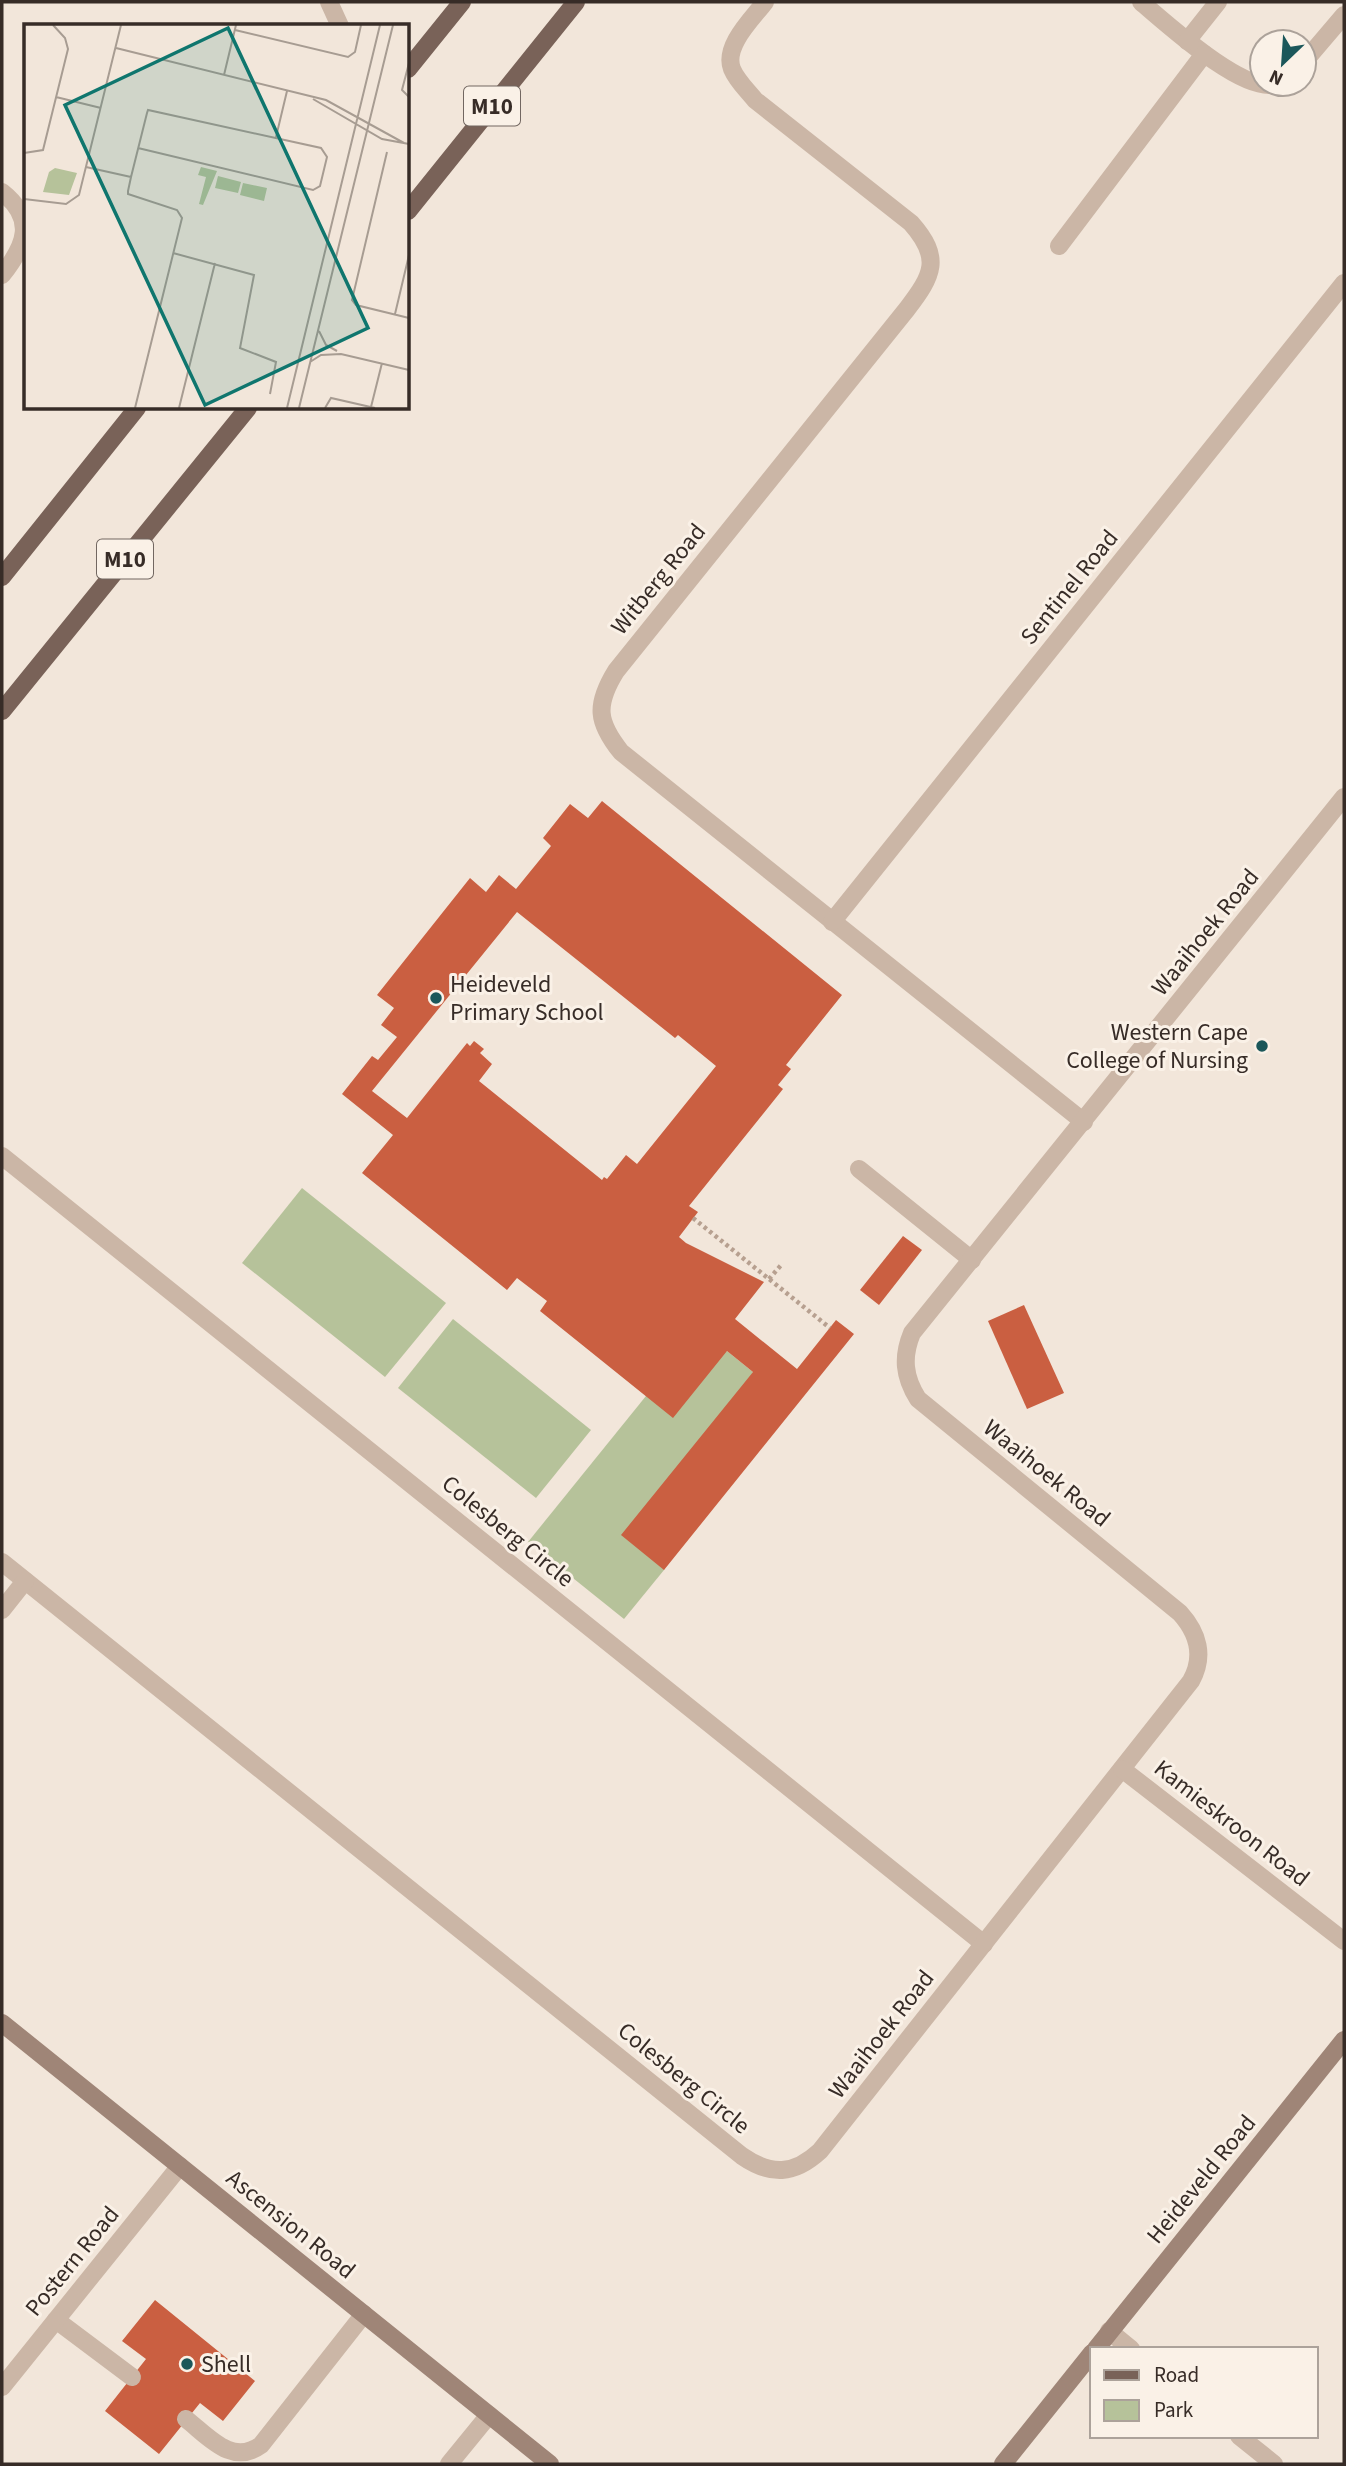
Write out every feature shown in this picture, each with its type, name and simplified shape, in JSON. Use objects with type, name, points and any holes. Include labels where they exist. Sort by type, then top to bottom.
[{"type":"main road","points":[[410,67],[462,2]]},
{"type":"main road","name":"M10","points":[[410,209],[576,2]]},
{"type":"main road","points":[[2,577],[135,410]]},
{"type":"main road","name":"M10","points":[[2,711],[246,410]]},
{"type":"street","points":[[329,2],[339,24]]},
{"type":"street","name":"Witberg Road","points":[[765,2],[739,36],[732,51],[731,66],[738,80],[755,100],[911,223],[931,254],[931,271],[924,287],[616,671],[606,687],[601,703],[601,720],[609,737],[621,752],[1084,1122]]},
{"type":"street","points":[[1141,2],[1204,54],[1248,79]]},
{"type":"street","points":[[1187,41],[1218,2]]},
{"type":"street","points":[[1318,46],[1344,15]]},
{"type":"street","points":[[1059,246],[1204,54]]},
{"type":"street","points":[[2,192],[18,208],[24,219],[21,246],[2,275]]},
{"type":"street","name":"Sentinel Road","points":[[832,922],[1344,283]]},
{"type":"street","name":"Waaihoek Road","points":[[785,2170],[798,2167],[820,2151],[1191,1681],[1198,1664],[1198,1643],[1194,1631],[1180,1613],[927,1407],[911,1388],[904,1362],[906,1347],[912,1333],[1344,797]]},
{"type":"street","name":"Colesberg Circle","points":[[2,1156],[984,1944]]},
{"type":"street","points":[[859,1169],[972,1260]]},
{"type":"street","name":"Colesberg Circle","points":[[2,1562],[742,2156],[769,2170],[785,2170]]},
{"type":"street","points":[[2,1610],[25,1581]]},
{"type":"street","name":"Kamieskroon Road","points":[[1122,1769],[1344,1941]]},
{"type":"street","name":"Ascension Road","points":[[2,2023],[550,2464]]},
{"type":"street","name":"Heideveld Road","points":[[1098,2347],[1344,2040]]},
{"type":"street","name":"Postern Road","points":[[2,2387],[180,2166]]},
{"type":"street","points":[[186,2419],[233,2454],[244,2455],[253,2451],[261,2445],[364,2314]]},
{"type":"street","points":[[56,2320],[132,2377]]},
{"type":"street","points":[[1110,2331],[1129,2347]]},
{"type":"street","points":[[1003,2464],[1090,2355]]},
{"type":"street","points":[[449,2464],[489,2415]]},
{"type":"street","points":[[1242,2438],[1274,2464]]},
{"type":"path","points":[[693,1218],[830,1328]]},
{"type":"path","points":[[769,1279],[782,1264]]},
{"type":"green space","points":[[302,1188],[446,1303],[385,1377],[242,1263]]},
{"type":"green space","points":[[453,1319],[591,1430],[536,1498],[398,1388]]},
{"type":"green space","points":[[727,1351],[753,1372],[664,1570],[624,1619],[528,1542],[646,1396]]},
{"type":"building","points":[[602,801],[842,995],[786,1065],[791,1069],[778,1085],[783,1089],[689,1206],[698,1212],[679,1237],[764,1282],[735,1319],[797,1369],[836,1320],[854,1334],[664,1570],[621,1535],[753,1372],[727,1351],[673,1418],[540,1311],[547,1301],[517,1278],[507,1290],[362,1173],[393,1135],[342,1094],[372,1056],[378,1060],[397,1037],[381,1025],[394,1008],[377,995],[470,878],[486,892],[499,875],[516,889],[551,846],[543,838],[570,804],[588,818]],"holes":[[[517,912],[675,1038],[678,1035],[716,1066],[637,1164],[626,1155],[607,1179],[604,1177],[602,1180],[479,1081],[492,1064],[480,1053],[484,1049],[474,1041],[470,1046],[467,1043],[407,1118],[372,1091]]]},
{"type":"building","points":[[903,1236],[922,1250],[879,1305],[860,1290]]},
{"type":"building","points":[[1024,1305],[1064,1393],[1027,1409],[988,1321]]},
{"type":"building","points":[[155,2300],[255,2381],[223,2421],[200,2403],[159,2454],[105,2411],[146,2359],[122,2341]]},
{"type":"place","name":"Heideveld Primary School","points":[[436,998]]},
{"type":"place","name":"Western Cape College of Nursing","points":[[1262,1046]]},
{"type":"place","name":"Shell","points":[[187,2364]]}]
